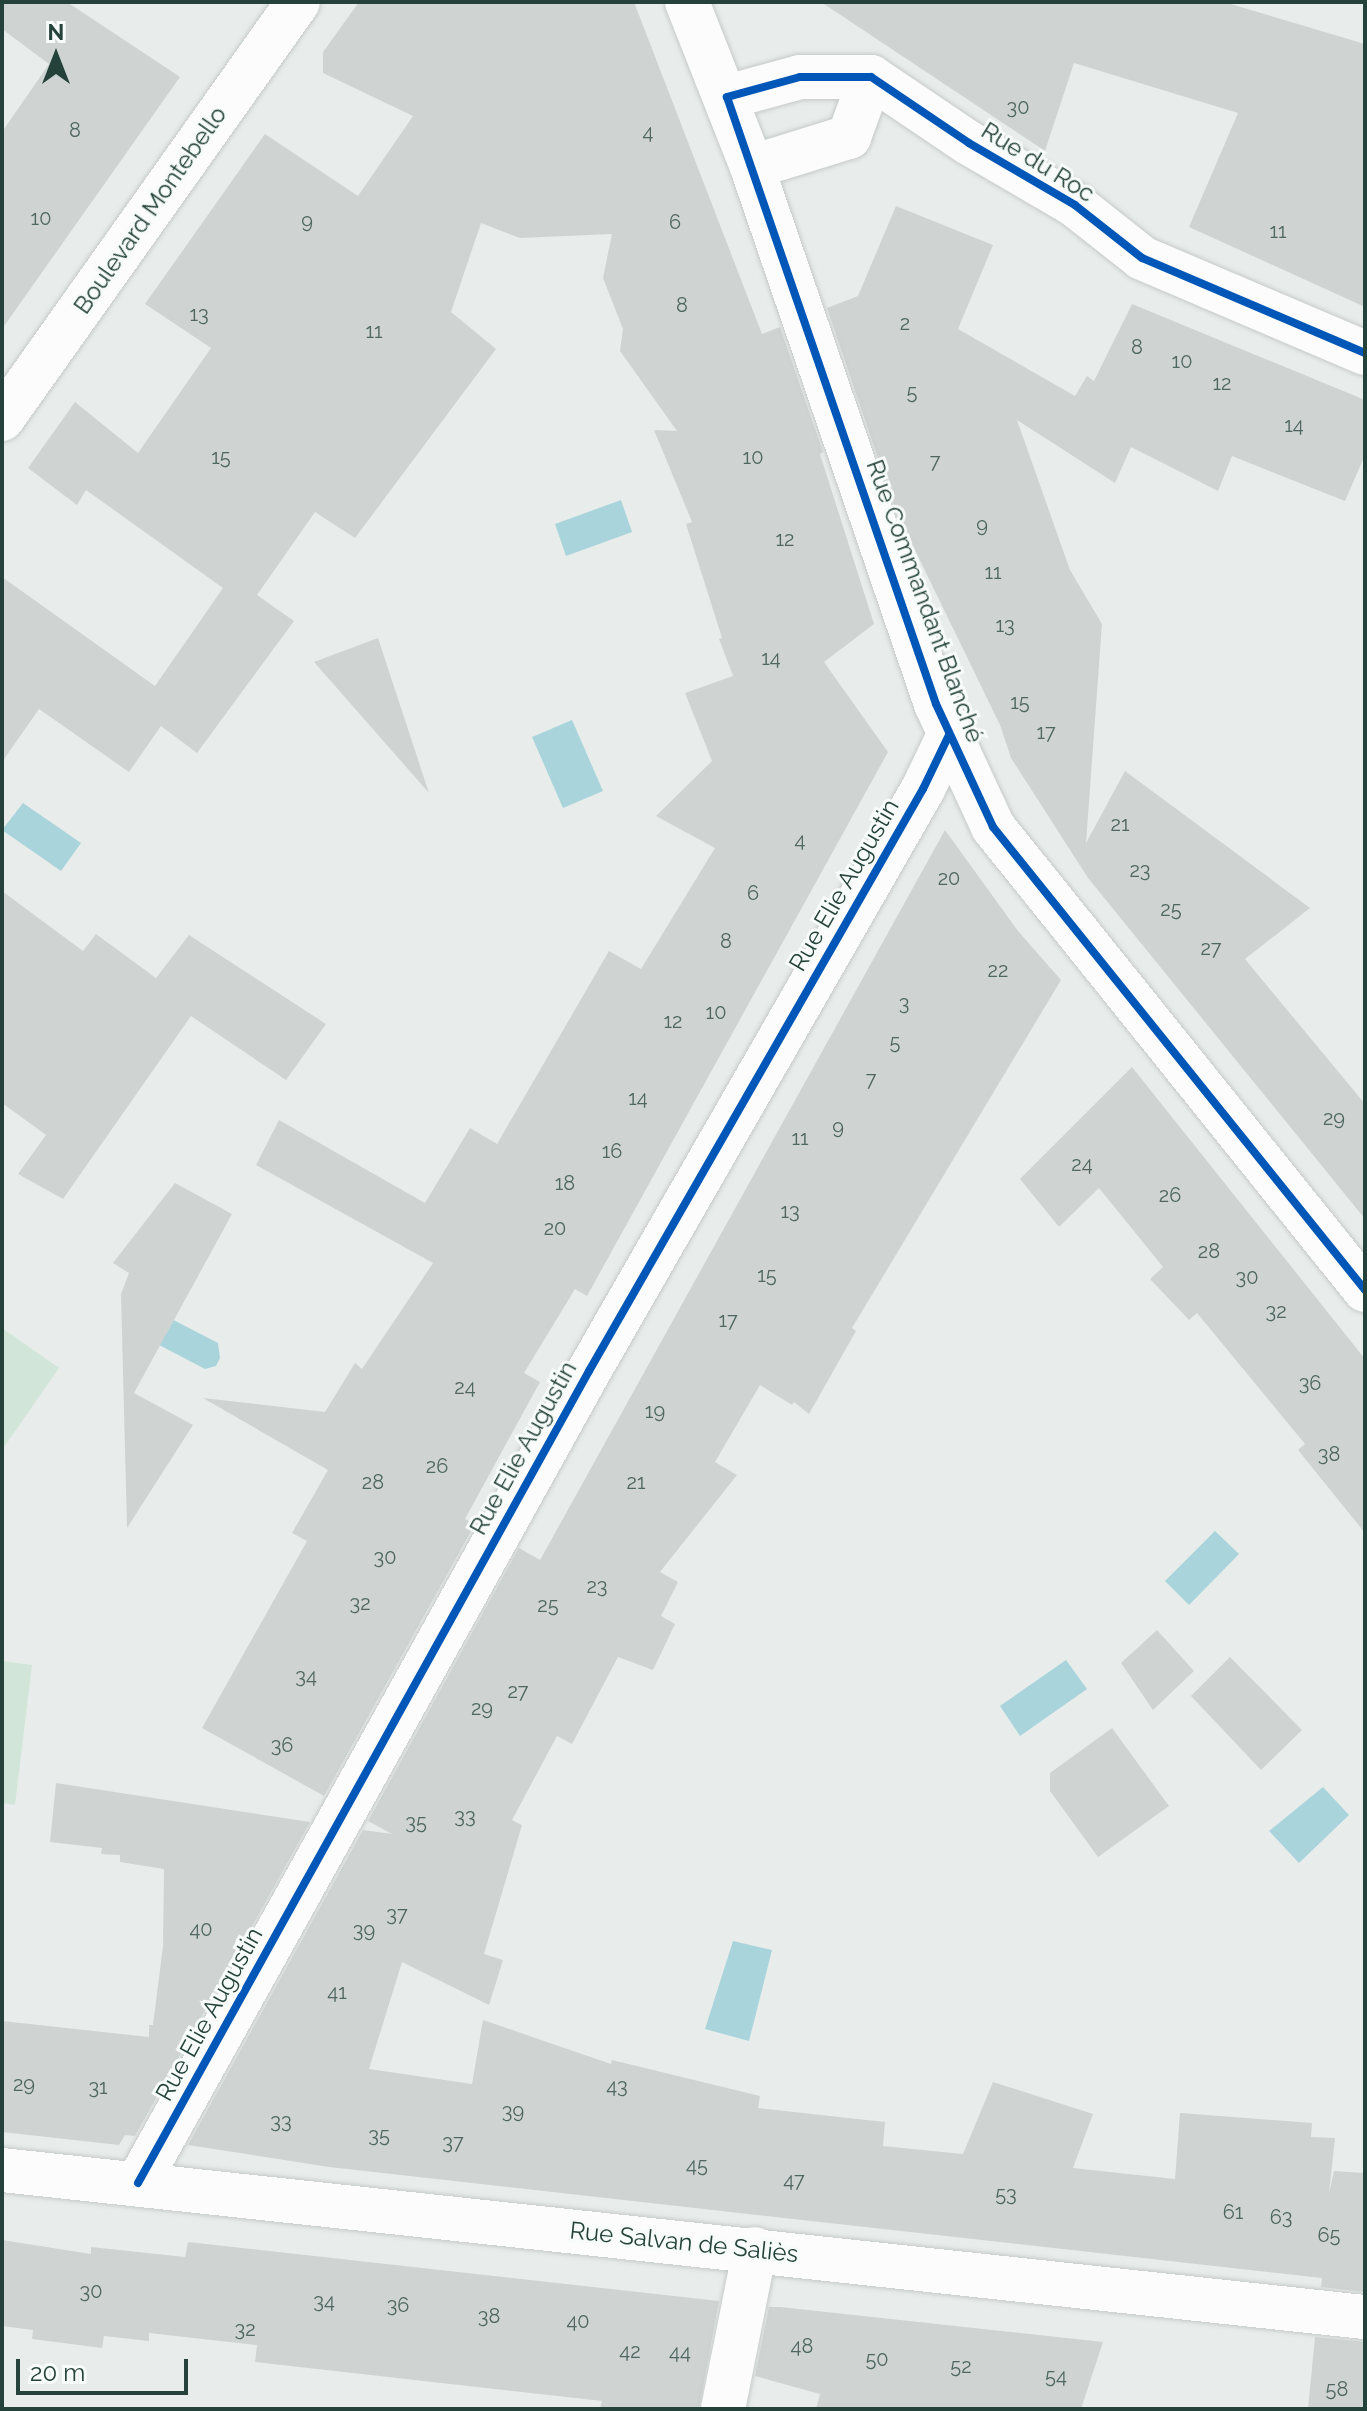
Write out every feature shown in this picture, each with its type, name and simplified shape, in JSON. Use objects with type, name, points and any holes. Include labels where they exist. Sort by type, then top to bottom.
[{"type":"street","name":"Boulevard Montebello","points":[[2,419],[298,2]]},
{"type":"street","name":"Rue Commandant Blanché","points":[[687,2],[727,97],[949,735],[993,827],[1365,1290]]},
{"type":"street","points":[[727,97],[800,77],[871,77],[849,137],[752,167]]},
{"type":"street","name":"Rue du Roc","points":[[871,77],[969,143],[1075,205],[1142,258],[1365,353]]},
{"type":"street","name":"Rue Elie Augustin","points":[[138,2183],[589,1371],[923,789],[949,735]]},
{"type":"street","name":"Rue Salvan de Saliès","points":[[2,2170],[1365,2317]]},
{"type":"street","points":[[723,2409],[755,2249]]},
{"type":"green space","points":[[2,1328],[59,1368],[2,1450]]},
{"type":"green space","points":[[2,1661],[32,1665],[15,1805],[2,1803]]},
{"type":"water","points":[[621,500],[632,532],[566,556],[555,524]]},
{"type":"water","points":[[572,720],[603,791],[563,808],[532,737]]},
{"type":"water","points":[[23,803],[81,843],[61,871],[2,830]]},
{"type":"water","points":[[156,1311],[218,1343],[220,1358],[216,1366],[205,1369],[142,1336]]},
{"type":"water","points":[[1215,1531],[1239,1554],[1189,1605],[1165,1581]]},
{"type":"water","points":[[1066,1660],[1087,1689],[1020,1736],[1000,1706]]},
{"type":"water","points":[[1323,1787],[1349,1815],[1299,1863],[1269,1831]]},
{"type":"water","points":[[733,1941],[772,1950],[749,2041],[705,2029]]},
{"type":"building","points":[[2,2],[67,2],[180,77],[2,329],[2,132],[49,64],[2,29]]},
{"type":"building","points":[[359,2],[634,2],[762,334],[780,327],[823,452],[820,454],[874,624],[824,662],[888,752],[587,1296],[575,1289],[524,1373],[540,1382],[465,1519],[475,1524],[324,1796],[202,1728],[307,1541],[292,1533],[328,1470],[203,1398],[325,1412],[355,1363],[362,1369],[433,1263],[256,1165],[279,1120],[425,1203],[470,1128],[497,1144],[609,951],[641,969],[715,848],[656,816],[712,761],[685,693],[733,676],[719,639],[722,638],[686,524],[692,522],[654,430],[677,431],[620,351],[623,329],[603,278],[612,234],[520,238],[481,223],[451,312],[496,349],[355,538],[315,512],[257,595],[294,621],[197,753],[161,726],[129,772],[39,709],[2,762],[2,577],[155,686],[223,588],[86,490],[77,505],[28,468],[75,402],[138,453],[211,348],[145,304],[265,134],[358,196],[413,116],[323,73],[323,52]]},
{"type":"building","points":[[821,2],[1224,2],[1365,44],[1365,307],[1189,227],[1238,113],[1074,63],[1045,151]]},
{"type":"building","points":[[896,206],[993,245],[958,329],[1075,396],[1087,376],[1094,381],[1132,304],[1365,400],[1365,455],[1345,501],[1232,456],[1218,491],[1131,447],[1115,483],[1017,420],[1070,570],[1102,624],[1086,843],[1125,771],[1310,908],[1245,959],[1365,1104],[1365,1219],[1088,878],[1011,758],[1000,725],[896,511],[827,308],[858,296]]},
{"type":"building","points":[[378,638],[429,793],[314,662]]},
{"type":"building","points":[[945,830],[1018,931],[1061,980],[852,1328],[856,1331],[809,1414],[794,1402],[792,1405],[760,1385],[715,1462],[737,1475],[660,1572],[678,1582],[661,1616],[675,1624],[653,1670],[618,1657],[572,1744],[557,1736],[512,1820],[522,1825],[484,1954],[503,1960],[489,2005],[402,1962],[369,2069],[472,2084],[483,2020],[611,2064],[612,2060],[760,2096],[758,2108],[885,2122],[883,2146],[963,2154],[993,2082],[1093,2114],[1073,2168],[1175,2179],[1180,2113],[1312,2123],[1311,2137],[1335,2138],[1329,2193],[1334,2171],[1365,2173],[1365,2292],[1321,2287],[1322,2278],[329,2167],[188,2145],[363,1830],[392,1834],[368,1821],[519,1548],[540,1560]]},
{"type":"building","points":[[2,891],[83,951],[96,934],[156,978],[189,935],[326,1024],[286,1080],[191,1016],[63,1199],[18,1174],[46,1135],[2,1103]]},
{"type":"building","points":[[1132,1067],[1365,1359],[1365,1533],[1298,1450],[1305,1444],[1197,1313],[1189,1320],[1150,1279],[1163,1267],[1099,1188],[1059,1227],[1020,1179]]},
{"type":"building","points":[[175,1183],[232,1214],[134,1393],[193,1425],[127,1528],[121,1294],[129,1273],[113,1263]]},
{"type":"building","points":[[1157,1630],[1194,1671],[1153,1710],[1121,1663]]},
{"type":"building","points":[[1230,1657],[1302,1730],[1261,1770],[1191,1696]]},
{"type":"building","points":[[1112,1728],[1169,1806],[1098,1857],[1050,1791],[1050,1773]]},
{"type":"building","points":[[56,1783],[310,1822],[135,2136],[125,2135],[119,2145],[2,2132],[2,2021],[149,2037],[149,2025],[153,2025],[163,1946],[164,1869],[120,1862],[120,1855],[101,1854],[102,1848],[50,1842]]},
{"type":"building","points":[[2,2240],[91,2254],[91,2247],[185,2257],[188,2242],[719,2301],[699,2409],[600,2409],[602,2401],[255,2362],[257,2345],[149,2333],[149,2341],[104,2336],[102,2348],[32,2339],[33,2330],[2,2326]]},
{"type":"building","points":[[769,2307],[1103,2342],[1081,2409],[816,2409],[820,2394],[755,2376]]},
{"type":"building","points":[[1315,2337],[1365,2342],[1365,2409],[1308,2409]]},
{"type":"cycle path","points":[[1365,353],[1142,258],[1075,205],[969,143],[871,77],[800,77],[727,97],[936,704],[993,827],[1365,1290]]},
{"type":"cycle path","points":[[138,2183],[589,1371],[923,789],[949,735]]}]
